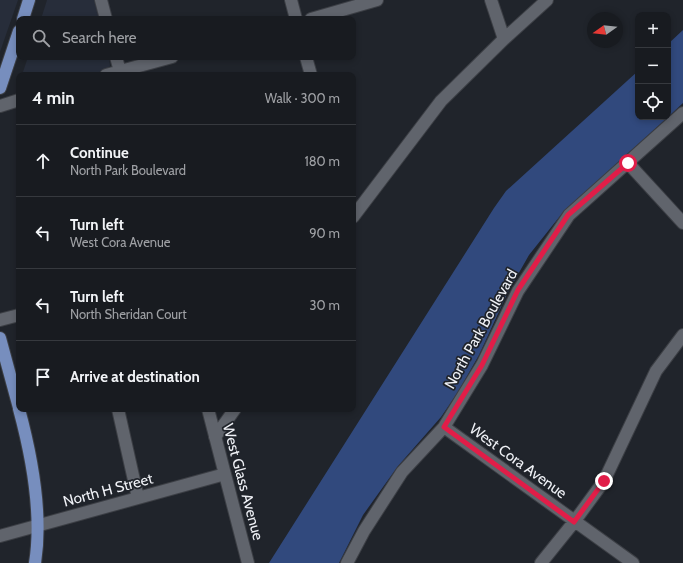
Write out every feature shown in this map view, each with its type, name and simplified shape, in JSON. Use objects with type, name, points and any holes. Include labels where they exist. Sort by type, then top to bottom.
[{"type":"main road","points":[[24,16],[29,0]]},
{"type":"main road","points":[[0,88],[16,40]]},
{"type":"main road","points":[[0,338],[16,397]]},
{"type":"main road","points":[[20,412],[33,464],[38,525],[36,563]]},
{"type":"street","points":[[101,0],[105,16]]},
{"type":"street","points":[[291,0],[295,16]]},
{"type":"street","points":[[321,16],[377,0]]},
{"type":"street","points":[[491,0],[504,39]]},
{"type":"street","points":[[356,212],[441,101],[504,39],[547,0]]},
{"type":"street","points":[[117,60],[121,72]]},
{"type":"street","points":[[124,72],[162,60]]},
{"type":"street","points":[[307,60],[310,72]]},
{"type":"street","points":[[0,106],[16,101]]},
{"type":"street","name":"North Park Boulevard","points":[[347,563],[364,531],[402,472],[444,427],[482,365],[518,290],[568,215],[683,113]]},
{"type":"street","points":[[628,163],[683,223]]},
{"type":"street","points":[[0,320],[16,316]]},
{"type":"street","points":[[541,563],[604,481],[656,371],[683,335]]},
{"type":"street","points":[[119,412],[138,498]]},
{"type":"street","name":"West Glass Avenue","points":[[209,412],[248,563]]},
{"type":"street","points":[[215,437],[233,412]]},
{"type":"street","name":"West Cora Avenue","points":[[444,427],[633,563]]},
{"type":"street","name":"North H Street","points":[[0,536],[225,474]]},
{"type":"shaded area","points":[[0,0],[18,0],[0,52]]},
{"type":"shaded area","points":[[47,0],[94,0],[98,16],[42,16]]},
{"type":"shaded area","points":[[683,30],[683,103],[671,114],[671,48],[671,41]]},
{"type":"shaded area","points":[[27,60],[109,60],[110,66],[106,70],[99,72],[23,72]]},
{"type":"shaded area","points":[[635,74],[635,120],[665,120],[564,211],[529,255],[508,292],[479,355],[458,392],[441,417],[398,466],[363,515],[339,563],[269,563],[494,208],[506,191]]},
{"type":"route","points":[[604,481],[574,522],[444,427],[482,365],[518,290],[568,215],[628,163]]}]
